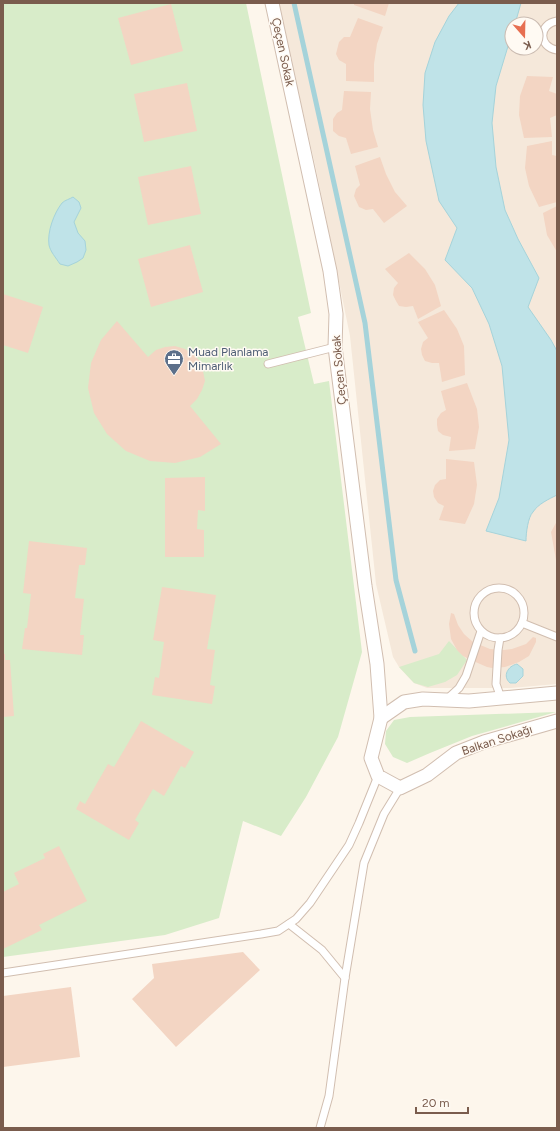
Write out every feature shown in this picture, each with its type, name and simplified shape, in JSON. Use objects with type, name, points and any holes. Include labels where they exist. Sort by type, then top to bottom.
[{"type":"street","name":"Çeçen Sokak","points":[[272,3],[330,271],[336,314],[335,347],[365,586],[377,664],[381,718],[371,758],[378,776]]},
{"type":"street","points":[[381,718],[404,702],[423,699],[469,701],[557,693]]},
{"type":"street","name":"Balkan Sokağı","points":[[400,788],[427,774],[456,753],[484,742],[557,721]]},
{"type":"street","points":[[378,776],[400,788]]},
{"type":"lane","points":[[557,21],[548,24],[542,37],[547,46],[551,49],[557,50]]},
{"type":"lane","points":[[268,364],[335,347]]},
{"type":"lane","points":[[498,587],[510,591],[520,599],[523,606],[524,615],[522,623],[513,634],[500,638],[493,638],[481,631],[476,624],[473,616],[477,600],[482,594],[490,589],[498,587]]},
{"type":"lane","points":[[522,623],[557,637]]},
{"type":"lane","points":[[446,700],[459,688],[466,676],[481,631]]},
{"type":"lane","points":[[500,638],[496,684],[501,698]]},
{"type":"lane","points":[[3,973],[261,934],[278,930],[296,919],[310,903],[348,845],[359,823],[378,776]]},
{"type":"lane","points":[[320,1128],[329,1096],[345,978],[364,862],[384,814],[400,788]]},
{"type":"lane","points":[[289,924],[322,950],[345,978]]},
{"type":"shaded area","points":[[278,3],[557,3],[557,684],[511,688],[427,688],[414,683],[399,667],[393,657],[376,584],[350,336],[316,169]]},
{"type":"green space","points":[[3,3],[246,3],[311,313],[298,317],[314,384],[329,381],[362,652],[338,737],[306,797],[281,836],[243,821],[219,918],[165,935],[3,957]]},
{"type":"green space","points":[[449,641],[467,660],[457,675],[445,682],[428,687],[414,683],[399,667],[439,654]]},
{"type":"green space","points":[[556,712],[472,736],[407,763],[393,757],[385,744],[386,731],[394,720],[410,717]]},
{"type":"water","points":[[459,3],[521,3],[517,16],[504,16],[505,56],[496,86],[492,123],[496,167],[505,210],[518,239],[539,278],[528,307],[557,351],[557,495],[541,504],[531,514],[526,534],[526,541],[486,531],[499,498],[509,440],[502,366],[489,324],[472,288],[445,260],[457,228],[439,201],[426,141],[423,105],[425,73],[435,42],[449,16]]},
{"type":"water","points":[[73,197],[79,202],[81,208],[74,222],[78,233],[85,241],[86,250],[83,258],[68,266],[60,264],[53,254],[49,245],[49,234],[56,212],[62,203]]},
{"type":"water","points":[[517,664],[523,669],[523,676],[516,683],[510,683],[506,677],[506,674],[511,667]]},
{"type":"building","points":[[354,3],[389,3],[385,16],[354,5]]},
{"type":"building","points":[[171,4],[183,51],[131,65],[118,18]]},
{"type":"building","points":[[358,18],[383,27],[377,44],[374,64],[374,82],[346,81],[346,64],[339,60],[336,54],[339,42],[344,37],[350,37]]},
{"type":"building","points":[[527,76],[553,77],[549,91],[557,94],[557,115],[550,118],[552,137],[524,138],[519,115],[520,96]]},
{"type":"building","points":[[187,83],[197,131],[144,142],[134,94]]},
{"type":"building","points":[[344,91],[371,92],[370,109],[373,130],[378,147],[351,154],[346,138],[339,136],[333,131],[333,119],[337,113],[342,110]]},
{"type":"building","points":[[552,141],[552,155],[557,156],[557,202],[539,207],[529,186],[525,168],[527,146]]},
{"type":"building","points":[[380,157],[395,192],[407,206],[384,223],[373,209],[366,210],[359,207],[354,196],[356,189],[360,185],[355,166]]},
{"type":"building","points":[[191,166],[201,214],[148,225],[138,177]]},
{"type":"building","points":[[557,206],[557,252],[547,235],[543,213]]},
{"type":"building","points":[[190,245],[203,292],[151,307],[138,259]]},
{"type":"building","points":[[409,253],[425,269],[435,285],[441,306],[418,319],[413,306],[399,306],[393,295],[394,288],[398,283],[385,269]]},
{"type":"building","points":[[3,294],[43,307],[28,353],[3,345]]},
{"type":"building","points":[[444,310],[457,329],[464,346],[465,375],[442,382],[439,363],[425,361],[422,355],[421,349],[423,342],[428,338],[418,322]]},
{"type":"building","points":[[117,321],[148,357],[156,350],[175,346],[185,349],[200,361],[205,381],[197,399],[190,406],[221,444],[200,457],[175,463],[150,461],[126,451],[107,434],[94,413],[88,388],[91,363],[101,340]]},
{"type":"building","points":[[467,383],[477,409],[479,427],[475,449],[449,451],[451,437],[443,435],[438,431],[437,425],[437,419],[441,413],[446,410],[441,391]]},
{"type":"building","points":[[446,459],[474,462],[477,485],[474,504],[465,524],[439,520],[444,506],[438,503],[434,497],[433,491],[435,485],[440,480],[446,479]]},
{"type":"building","points":[[205,477],[205,511],[198,510],[197,529],[204,530],[204,557],[165,557],[165,478]]},
{"type":"building","points":[[557,521],[557,560],[556,560],[551,532]]},
{"type":"building","points":[[29,541],[87,548],[85,565],[79,565],[75,598],[84,599],[80,635],[84,635],[82,655],[22,649],[25,628],[27,628],[31,594],[23,593]]},
{"type":"building","points":[[162,587],[216,595],[207,649],[215,650],[210,685],[215,686],[212,704],[152,695],[155,677],[159,678],[164,642],[153,640]]},
{"type":"building","points":[[451,613],[454,614],[458,625],[464,634],[473,642],[490,649],[512,649],[526,644],[533,637],[536,638],[536,642],[529,656],[519,662],[505,667],[487,667],[463,656],[457,650],[451,639],[449,624]]},
{"type":"building","points":[[3,654],[5,654],[5,660],[10,660],[14,716],[3,717]]},
{"type":"building","points":[[141,721],[194,752],[185,768],[181,766],[164,796],[153,789],[135,820],[139,823],[129,840],[76,809],[80,801],[85,804],[108,764],[114,767]]},
{"type":"building","points":[[59,846],[87,901],[39,925],[42,930],[3,949],[3,892],[19,884],[14,873],[45,858],[43,854]]},
{"type":"building","points":[[243,952],[260,970],[176,1047],[132,999],[154,978],[152,964]]},
{"type":"building","points":[[71,987],[80,1057],[3,1067],[3,996]]},
{"type":"waterway","points":[[294,3],[365,323],[396,580],[415,651]]},
{"type":"place","name":"Muad Planlama Mimarlık","points":[[174,376]]}]
